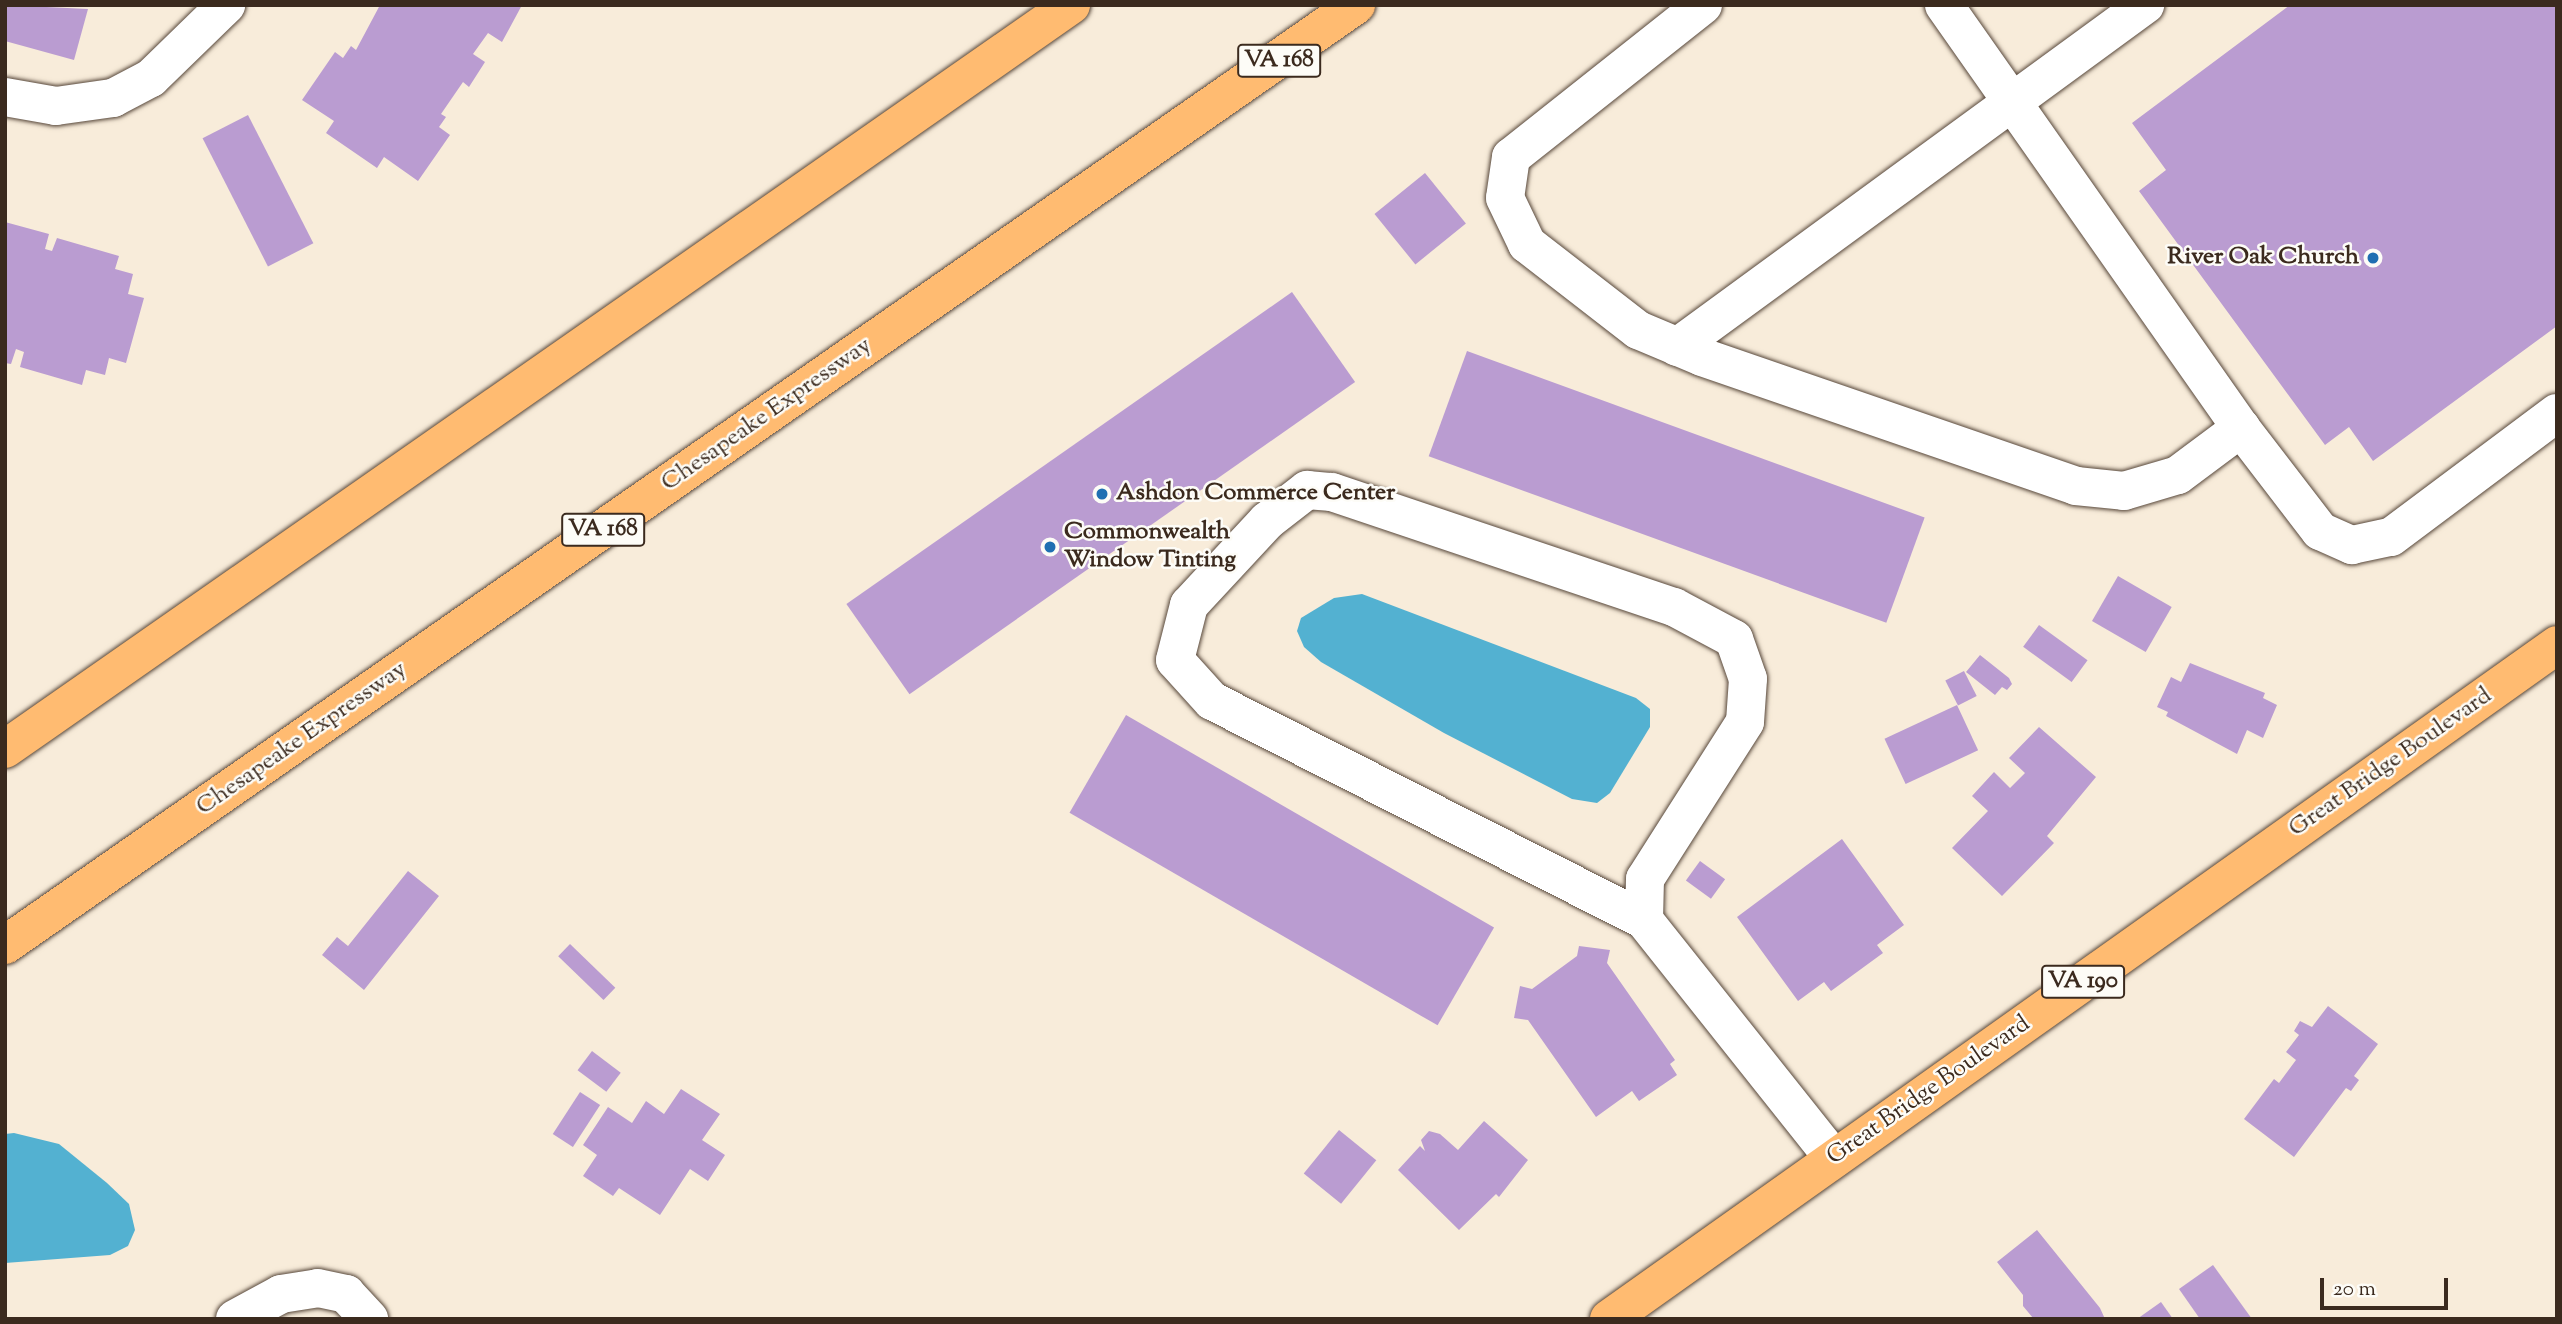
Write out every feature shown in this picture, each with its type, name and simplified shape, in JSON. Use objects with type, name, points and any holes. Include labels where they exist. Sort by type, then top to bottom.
[{"type":"main road","points":[[5,749],[1071,5]]},
{"type":"main road","name":"Chesapeake Expressway","points":[[5,944],[1356,5]]},
{"type":"main road","name":"Great Bridge Boulevard","points":[[1609,1319],[2557,645]]},
{"type":"street","points":[[5,97],[56,106],[113,99],[151,78],[226,5]]},
{"type":"street","points":[[1703,5],[1511,157],[1505,198],[1527,244],[1638,330],[1677,347],[2076,486],[2124,491],[2178,475],[2241,428]]},
{"type":"street","points":[[1944,5],[2241,428],[2320,531],[2352,545],[2391,537],[2557,413]]},
{"type":"street","points":[[1677,347],[2014,104],[2145,5]]},
{"type":"street","points":[[1644,920],[1645,879],[1745,722],[1748,679],[1734,639],[1674,607],[1332,492],[1307,490],[1267,521],[1189,606],[1175,660],[1212,701],[1644,920],[1833,1159]]},
{"type":"street","points":[[235,1319],[281,1294],[318,1287],[346,1294],[369,1319]]},
{"type":"water","points":[[1362,594],[1636,698],[1650,709],[1650,727],[1610,793],[1597,803],[1572,799],[1444,733],[1321,662],[1304,647],[1297,631],[1301,618],[1334,598]]},
{"type":"water","points":[[14,1133],[59,1144],[129,1204],[135,1230],[128,1246],[110,1255],[5,1263],[5,1134]]},
{"type":"building","points":[[5,5],[88,9],[74,60],[5,41]]},
{"type":"building","points":[[380,5],[522,5],[502,42],[488,33],[473,54],[485,62],[469,87],[463,82],[441,114],[446,117],[439,127],[450,135],[418,181],[384,157],[377,168],[326,133],[334,121],[302,100],[335,52],[343,58],[351,46],[356,50]]},
{"type":"building","name":"River Oak Church","points":[[2290,5],[2557,5],[2557,326],[2373,461],[2349,427],[2325,445],[2139,191],[2166,170],[2132,123]]},
{"type":"building","points":[[248,115],[313,243],[268,266],[203,138]]},
{"type":"building","points":[[1425,173],[1466,224],[1415,264],[1374,214]]},
{"type":"building","points":[[5,222],[49,234],[45,249],[52,251],[57,238],[119,256],[115,269],[133,274],[128,294],[144,298],[126,363],[109,358],[105,375],[86,370],[82,385],[20,367],[24,352],[16,349],[11,364],[5,363]]},
{"type":"building","name":"Ashdon Commerce Center","points":[[1292,292],[1355,382],[909,694],[846,604]]},
{"type":"building","points":[[1467,351],[1925,518],[1886,623],[1429,456]]},
{"type":"building","points":[[2118,576],[2172,607],[2146,652],[2092,621]]},
{"type":"building","points":[[2039,625],[2088,660],[2072,682],[2023,647]]},
{"type":"building","points":[[1980,655],[2009,678],[2012,684],[2007,690],[2002,687],[1995,695],[1966,672]]},
{"type":"building","points":[[2190,663],[2265,693],[2263,698],[2277,705],[2263,738],[2247,730],[2237,754],[2166,716],[2168,712],[2157,707],[2171,677],[2181,682]]},
{"type":"building","points":[[1964,671],[1977,696],[1958,705],[1945,681]]},
{"type":"building","points":[[1957,705],[1978,750],[1906,784],[1884,739]]},
{"type":"building","points":[[1126,715],[1494,928],[1438,1025],[1070,813]]},
{"type":"building","points":[[2039,727],[2096,777],[2047,836],[2054,843],[2002,896],[1952,848],[1988,811],[1972,796],[1994,772],[2010,788],[2025,773],[2009,758]]},
{"type":"building","points":[[1842,839],[1904,925],[1877,945],[1883,953],[1831,991],[1824,982],[1798,1001],[1737,917]]},
{"type":"building","points":[[1700,861],[1725,879],[1711,899],[1686,880]]},
{"type":"building","points":[[408,871],[439,896],[364,990],[322,955],[337,937],[348,946]]},
{"type":"building","points":[[570,944],[615,988],[604,1000],[558,956]]},
{"type":"building","points":[[1579,946],[1610,950],[1607,963],[1675,1060],[1670,1064],[1677,1075],[1639,1101],[1632,1091],[1596,1117],[1528,1020],[1514,1018],[1520,986],[1532,989],[1577,956]]},
{"type":"building","points":[[2328,1006],[2378,1044],[2354,1076],[2359,1080],[2351,1091],[2346,1088],[2294,1157],[2244,1119],[2274,1079],[2279,1083],[2296,1060],[2286,1052],[2299,1035],[2294,1031],[2300,1021],[2312,1027]]},
{"type":"building","points":[[592,1051],[621,1073],[606,1092],[578,1070]]},
{"type":"building","points":[[681,1089],[720,1114],[702,1140],[725,1155],[708,1181],[690,1169],[660,1215],[619,1188],[613,1196],[583,1176],[597,1155],[583,1145],[608,1107],[632,1123],[646,1101],[664,1114]]},
{"type":"building","points":[[580,1092],[600,1105],[573,1147],[553,1134]]},
{"type":"building","points":[[1484,1121],[1528,1160],[1499,1197],[1496,1194],[1459,1230],[1398,1170],[1420,1146],[1425,1151],[1421,1140],[1429,1131],[1440,1134],[1458,1150]]},
{"type":"building","points":[[1339,1130],[1376,1160],[1341,1204],[1304,1174]]},
{"type":"building","points":[[2037,1230],[2100,1308],[2105,1319],[2033,1318],[2023,1306],[2023,1295],[1997,1262]]},
{"type":"building","points":[[2213,1265],[2252,1319],[2200,1319],[2179,1289]]},
{"type":"building","points":[[2161,1302],[2173,1319],[2137,1319]]},
{"type":"place","name":"River Oak Church","points":[[2373,258]]},
{"type":"place","name":"Ashdon Commerce Center","points":[[1102,494]]},
{"type":"place","name":"Commonwealth Window Tinting","points":[[1050,547]]}]
